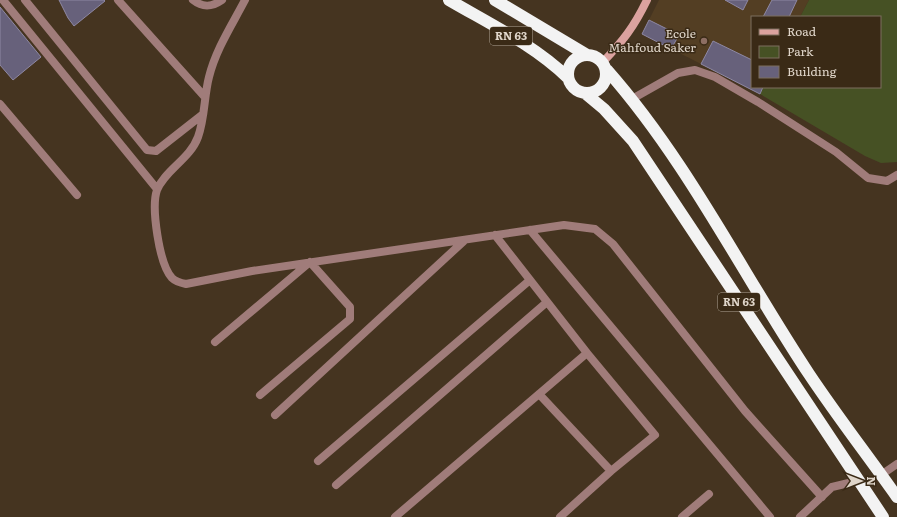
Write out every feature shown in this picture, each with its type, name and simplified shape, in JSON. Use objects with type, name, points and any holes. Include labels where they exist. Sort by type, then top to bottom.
[{"type":"highway","name":"RN 63","points":[[449,0],[545,58],[568,78],[571,86],[578,92],[586,94],[609,114],[633,142],[858,482],[883,517]]},
{"type":"highway","name":"RN 63","points":[[495,0],[587,55],[596,57],[632,99],[675,159],[809,374],[897,497]]},
{"type":"highway","points":[[568,78],[568,70],[572,62],[579,56],[587,55]]},
{"type":"highway","points":[[586,94],[595,92],[602,87],[606,79],[604,66]]},
{"type":"street","points":[[3,0],[157,189]]},
{"type":"street","points":[[25,0],[147,150],[156,151],[202,115]]},
{"type":"street","points":[[118,0],[204,96]]},
{"type":"street","points":[[193,0],[206,6],[215,5],[222,0]]},
{"type":"street","points":[[245,0],[214,59],[204,96],[198,137],[189,153],[157,189],[154,212],[159,243],[166,269],[172,278],[178,282],[186,284],[310,262],[564,225],[595,229],[613,244],[745,411],[822,497]]},
{"type":"street","points":[[604,66],[637,21],[648,0]]},
{"type":"street","points":[[632,99],[678,73],[695,70],[715,77],[758,102],[836,152],[868,178],[887,181],[897,176]]},
{"type":"street","points":[[0,104],[77,195]]},
{"type":"street","points":[[530,230],[770,517]]},
{"type":"street","points":[[496,235],[587,353],[655,436],[560,517]]},
{"type":"street","points":[[275,414],[466,240]]},
{"type":"street","points":[[215,342],[310,262]]},
{"type":"street","points":[[260,395],[350,319],[350,307],[310,262]]},
{"type":"street","points":[[318,461],[530,280]]},
{"type":"street","points":[[336,485],[547,302]]},
{"type":"street","points":[[395,517],[587,353]]},
{"type":"street","points":[[539,394],[611,472]]},
{"type":"street","points":[[881,475],[897,464]]},
{"type":"street","points":[[800,517],[832,487],[858,482]]},
{"type":"street","points":[[682,517],[709,494]]},
{"type":"shaded area","name":"Ecole Mahfoud Saker","points":[[659,0],[809,0],[801,16],[751,16],[751,88],[763,88],[760,94],[642,34]]},
{"type":"green space","points":[[809,0],[897,0],[897,162],[881,163],[865,156],[760,94],[763,88],[881,88],[881,16],[801,16]]},
{"type":"building","points":[[59,0],[104,0],[105,1],[74,26]]},
{"type":"building","points":[[725,0],[748,0],[743,10]]},
{"type":"building","points":[[772,0],[797,0],[789,16],[764,16]]},
{"type":"building","points":[[0,7],[41,57],[13,80],[0,65]]},
{"type":"building","points":[[649,20],[679,35],[671,49],[642,34]]},
{"type":"building","points":[[713,41],[751,60],[751,88],[763,88],[760,94],[701,64]]},
{"type":"place","name":"Ecole Mahfoud Saker","points":[[704,41]]}]
